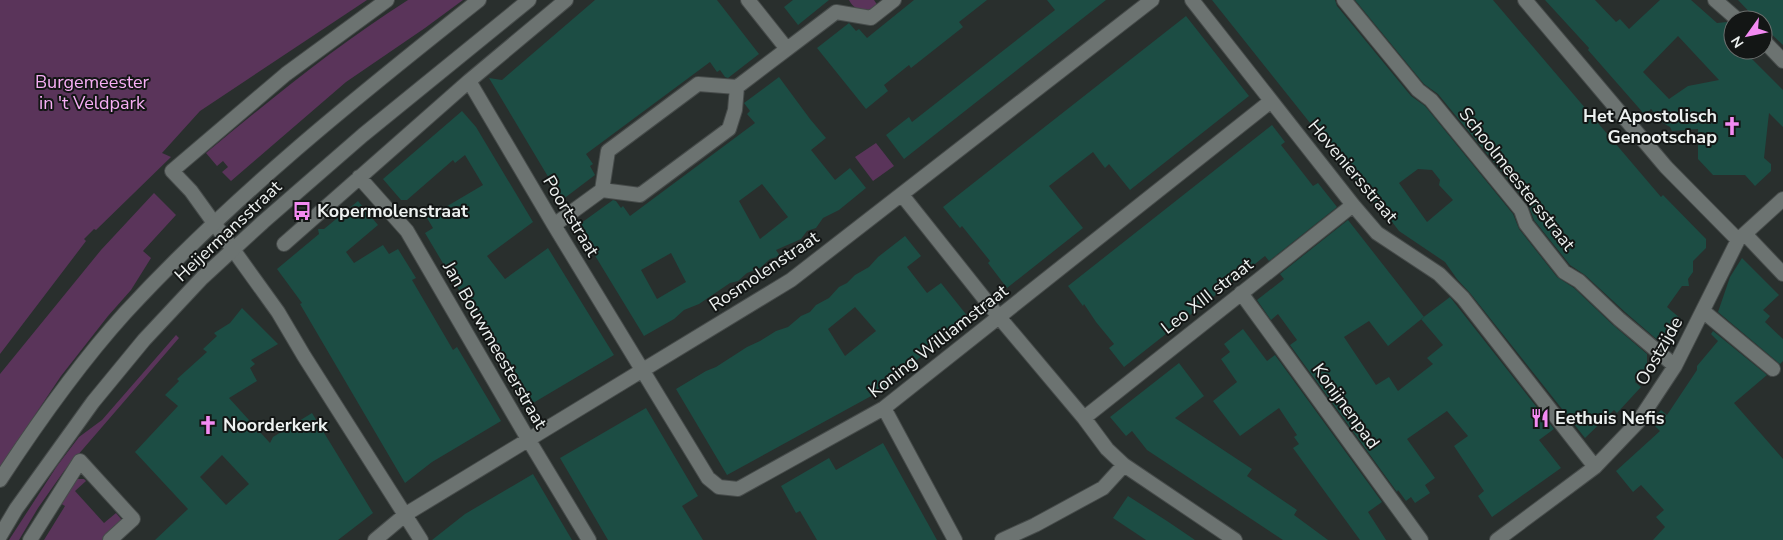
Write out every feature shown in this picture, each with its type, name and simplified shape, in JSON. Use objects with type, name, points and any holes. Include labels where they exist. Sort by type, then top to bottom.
[{"type":"street","points":[[387,0],[286,74],[172,171],[191,191],[278,312],[421,540]]},
{"type":"street","name":"Heijermansstraat","points":[[0,480],[45,412],[100,343],[131,307],[214,222],[252,187],[385,75],[479,0]]},
{"type":"street","name":"Heijermansstraat","points":[[0,536],[16,509],[92,402],[144,340],[202,278],[364,136],[529,0]]},
{"type":"street","points":[[284,244],[359,177],[566,0]]},
{"type":"street","points":[[748,0],[787,49]]},
{"type":"street","points":[[602,190],[608,151],[698,84],[737,87],[787,49],[837,6],[871,18],[894,0]]},
{"type":"street","name":"Rosmolenstraat","points":[[374,540],[406,514],[791,280],[1152,0]]},
{"type":"street","name":"Hoveniersstraat","points":[[1192,0],[1353,205],[1377,232],[1440,274],[1464,298],[1595,467]]},
{"type":"street","name":"Schoolmeestersstraat","points":[[1344,0],[1418,90],[1431,100],[1509,195],[1521,210],[1526,224],[1564,272],[1579,281],[1619,319],[1675,366]]},
{"type":"street","points":[[1525,0],[1666,167],[1783,274]]},
{"type":"street","points":[[1715,0],[1726,10]]},
{"type":"street","points":[[1773,50],[1783,60]]},
{"type":"street","name":"Poortstraat","points":[[470,81],[642,370]]},
{"type":"street","points":[[554,225],[602,190],[640,194],[722,134],[729,128],[735,110],[737,87]]},
{"type":"street","name":"Koning Williamstraat","points":[[642,370],[708,478],[719,487],[738,489],[884,408],[1271,101]]},
{"type":"street","name":"Jan Bouwmeesterstraat","points":[[359,177],[406,231],[589,540]]},
{"type":"street","points":[[902,195],[999,317],[1084,418],[1107,449],[1124,465],[1235,540]]},
{"type":"street","name":"Oostzijde","points":[[1497,540],[1595,467],[1638,422],[1675,366],[1741,237],[1783,199]]},
{"type":"street","name":"Leo XIII straat","points":[[1084,418],[1353,205]]},
{"type":"street","name":"Konijnenpad","points":[[1241,293],[1421,540]]},
{"type":"street","points":[[1703,311],[1773,369]]},
{"type":"street","points":[[884,408],[955,540]]},
{"type":"street","points":[[30,540],[80,461],[134,519],[110,540]]},
{"type":"street","points":[[1002,540],[1035,525],[1103,488],[1124,465]]},
{"type":"green space","name":"Burgemeester in 't Veldpark","points":[[0,0],[367,0],[200,111],[162,153],[171,157],[96,230],[94,229],[84,239],[86,241],[0,354]]},
{"type":"green space","points":[[408,0],[463,0],[346,82],[231,181],[222,172],[228,167],[223,161],[217,166],[206,153],[330,54]]},
{"type":"green space","points":[[849,0],[874,0],[878,6],[866,11],[858,9]]},
{"type":"green space","points":[[876,143],[894,166],[873,181],[855,157]]},
{"type":"green space","points":[[154,193],[176,215],[143,251],[151,258],[131,290],[61,376],[0,467],[0,374],[101,250]]},
{"type":"green space","points":[[176,335],[179,338],[64,471],[38,508],[19,540],[9,540],[57,466],[79,437],[102,420]]},
{"type":"green space","points":[[77,479],[84,479],[86,481],[75,491],[104,523],[116,513],[121,519],[120,526],[105,540],[44,540],[65,506],[58,502],[71,483]]},
{"type":"building","points":[[595,0],[717,0],[759,54],[728,78],[720,70],[717,72],[710,62],[586,154],[593,164],[590,166],[595,175],[562,200],[489,78],[502,80]]},
{"type":"building","points":[[793,0],[829,0],[798,25],[784,7]]},
{"type":"building","points":[[914,0],[987,0],[959,22],[963,27],[911,68],[909,65],[884,85],[888,91],[866,109],[817,48],[849,23],[856,31],[859,29],[867,38]]},
{"type":"building","points":[[1047,0],[1106,0],[904,159],[886,135],[909,117],[912,122],[1055,10]]},
{"type":"building","points":[[1212,0],[1335,0],[1337,6],[1411,96],[1425,106],[1513,214],[1519,229],[1557,277],[1574,288],[1647,354],[1647,366],[1635,382],[1641,387],[1617,413],[1614,410],[1585,438],[1445,262],[1399,231],[1379,205],[1377,207]],"holes":[[[1418,169],[1432,170],[1440,180],[1439,185],[1453,200],[1427,222],[1399,183]]]},
{"type":"building","points":[[1355,0],[1493,0],[1661,197],[1663,195],[1706,239],[1706,248],[1693,261],[1693,272],[1688,279],[1689,286],[1682,286],[1667,307],[1681,319],[1661,343],[1585,275],[1570,265],[1534,220],[1528,204],[1438,94],[1424,84]]},
{"type":"building","points":[[1545,0],[1595,0],[1616,22],[1620,19],[1629,29],[1660,0],[1691,0],[1717,23],[1723,22],[1723,60],[1753,60],[1783,90],[1783,127],[1769,113],[1764,158],[1771,164],[1771,171],[1755,186],[1745,175],[1713,175],[1698,159],[1698,129],[1672,131],[1651,109],[1645,115],[1588,50],[1589,48]],"holes":[[[1678,36],[1719,80],[1688,86],[1669,99],[1643,72]]]},
{"type":"building","points":[[1738,0],[1783,0],[1783,45],[1773,36],[1773,10],[1748,10]]},
{"type":"building","points":[[1186,16],[1249,96],[1130,190],[1109,164],[1105,168],[1093,152],[1049,186],[1083,228],[1007,288],[988,263],[990,261],[962,226],[960,228],[943,207]]},
{"type":"building","points":[[779,77],[826,138],[811,150],[835,180],[850,168],[866,188],[839,210],[823,218],[816,228],[807,231],[801,239],[776,250],[780,256],[770,259],[760,268],[747,273],[738,281],[730,283],[699,304],[684,310],[674,319],[644,336],[577,226],[613,200],[621,208],[623,206],[630,216],[755,123],[747,114],[750,111],[744,103]],"holes":[[[762,184],[788,217],[760,239],[739,201]],[[671,253],[686,282],[657,299],[641,270]]]},
{"type":"building","points":[[462,111],[476,127],[533,222],[487,256],[505,279],[548,248],[614,355],[528,406],[425,233],[433,228],[427,218],[483,185],[465,155],[455,163],[453,160],[407,200],[401,200],[383,179]]},
{"type":"building","points":[[1272,125],[1285,142],[1281,145],[1313,186],[1318,183],[1337,207],[1269,261],[1265,256],[1124,367],[1109,348],[1114,344],[1068,286]]},
{"type":"building","points":[[358,201],[378,225],[346,252],[354,263],[383,245],[389,254],[398,249],[416,278],[412,280],[453,350],[457,347],[501,421],[432,462],[405,483],[300,304],[302,303],[277,269],[319,234],[318,229],[324,229]]},
{"type":"building","points":[[1348,220],[1424,317],[1450,297],[1554,429],[1539,440],[1561,468],[1492,517],[1478,496],[1484,491],[1454,446],[1468,436],[1447,411],[1407,439],[1435,478],[1425,485],[1430,493],[1415,503],[1411,497],[1406,501],[1398,490],[1397,492],[1290,345],[1297,340],[1278,314],[1271,320],[1257,300],[1284,279],[1280,274]],"holes":[[[1421,319],[1443,345],[1427,358],[1433,364],[1398,391],[1389,377],[1376,385],[1344,337],[1369,321],[1388,346]]]},
{"type":"building","points":[[905,236],[921,256],[907,267],[927,293],[941,283],[969,318],[873,395],[727,475],[676,389],[747,347],[776,331],[788,327],[801,316],[810,312],[816,305],[829,298],[839,287],[847,283],[855,275],[869,267],[878,257]],"holes":[[[855,307],[876,331],[845,356],[828,329]]]},
{"type":"building","points":[[1742,258],[1779,295],[1763,310],[1770,316],[1765,322],[1783,339],[1783,361],[1780,364],[1718,312],[1730,277]]},
{"type":"building","points":[[242,308],[278,344],[251,360],[255,364],[250,368],[257,381],[229,398],[270,443],[273,437],[312,413],[373,513],[338,540],[155,540],[188,509],[135,452],[178,406],[165,395],[179,381],[177,379],[207,352],[203,349],[217,336],[214,333],[230,323]],"holes":[[[222,455],[249,484],[226,505],[200,477]]]},
{"type":"building","points":[[1243,329],[1267,361],[1275,355],[1382,502],[1368,512],[1386,540],[1360,540],[1293,448],[1299,444],[1294,437],[1297,435],[1279,408],[1240,436],[1213,401],[1237,382],[1221,359],[1230,352],[1224,344]]},
{"type":"building","points":[[1713,331],[1767,375],[1734,403],[1783,459],[1783,540],[1653,540],[1665,527],[1656,517],[1664,510],[1641,485],[1633,492],[1616,471],[1660,431],[1650,421],[1661,410],[1667,415],[1697,370],[1697,366],[1718,341],[1711,334]]},
{"type":"building","points":[[1179,363],[1204,396],[1175,418],[1252,469],[1247,476],[1297,510],[1294,515],[1328,540],[1283,540],[1147,450],[1132,431],[1126,436],[1110,417]]},
{"type":"building","points":[[646,408],[698,496],[682,506],[703,540],[608,540],[560,458]]},
{"type":"building","points":[[883,443],[937,540],[817,540],[800,511],[796,513],[781,486],[829,458],[836,470]]},
{"type":"building","points":[[533,474],[572,540],[432,540],[465,514]]},
{"type":"building","points":[[1128,496],[1195,540],[1146,540],[1113,518]]},
{"type":"place","name":"Het Apostolisch Genootschap","points":[[1732,126]]},
{"type":"place","name":"Kopermolenstraat","points":[[302,211]]},
{"type":"place","name":"Eethuis Nefis","points":[[1540,418]]},
{"type":"place","name":"Noorderkerk","points":[[208,425]]}]
